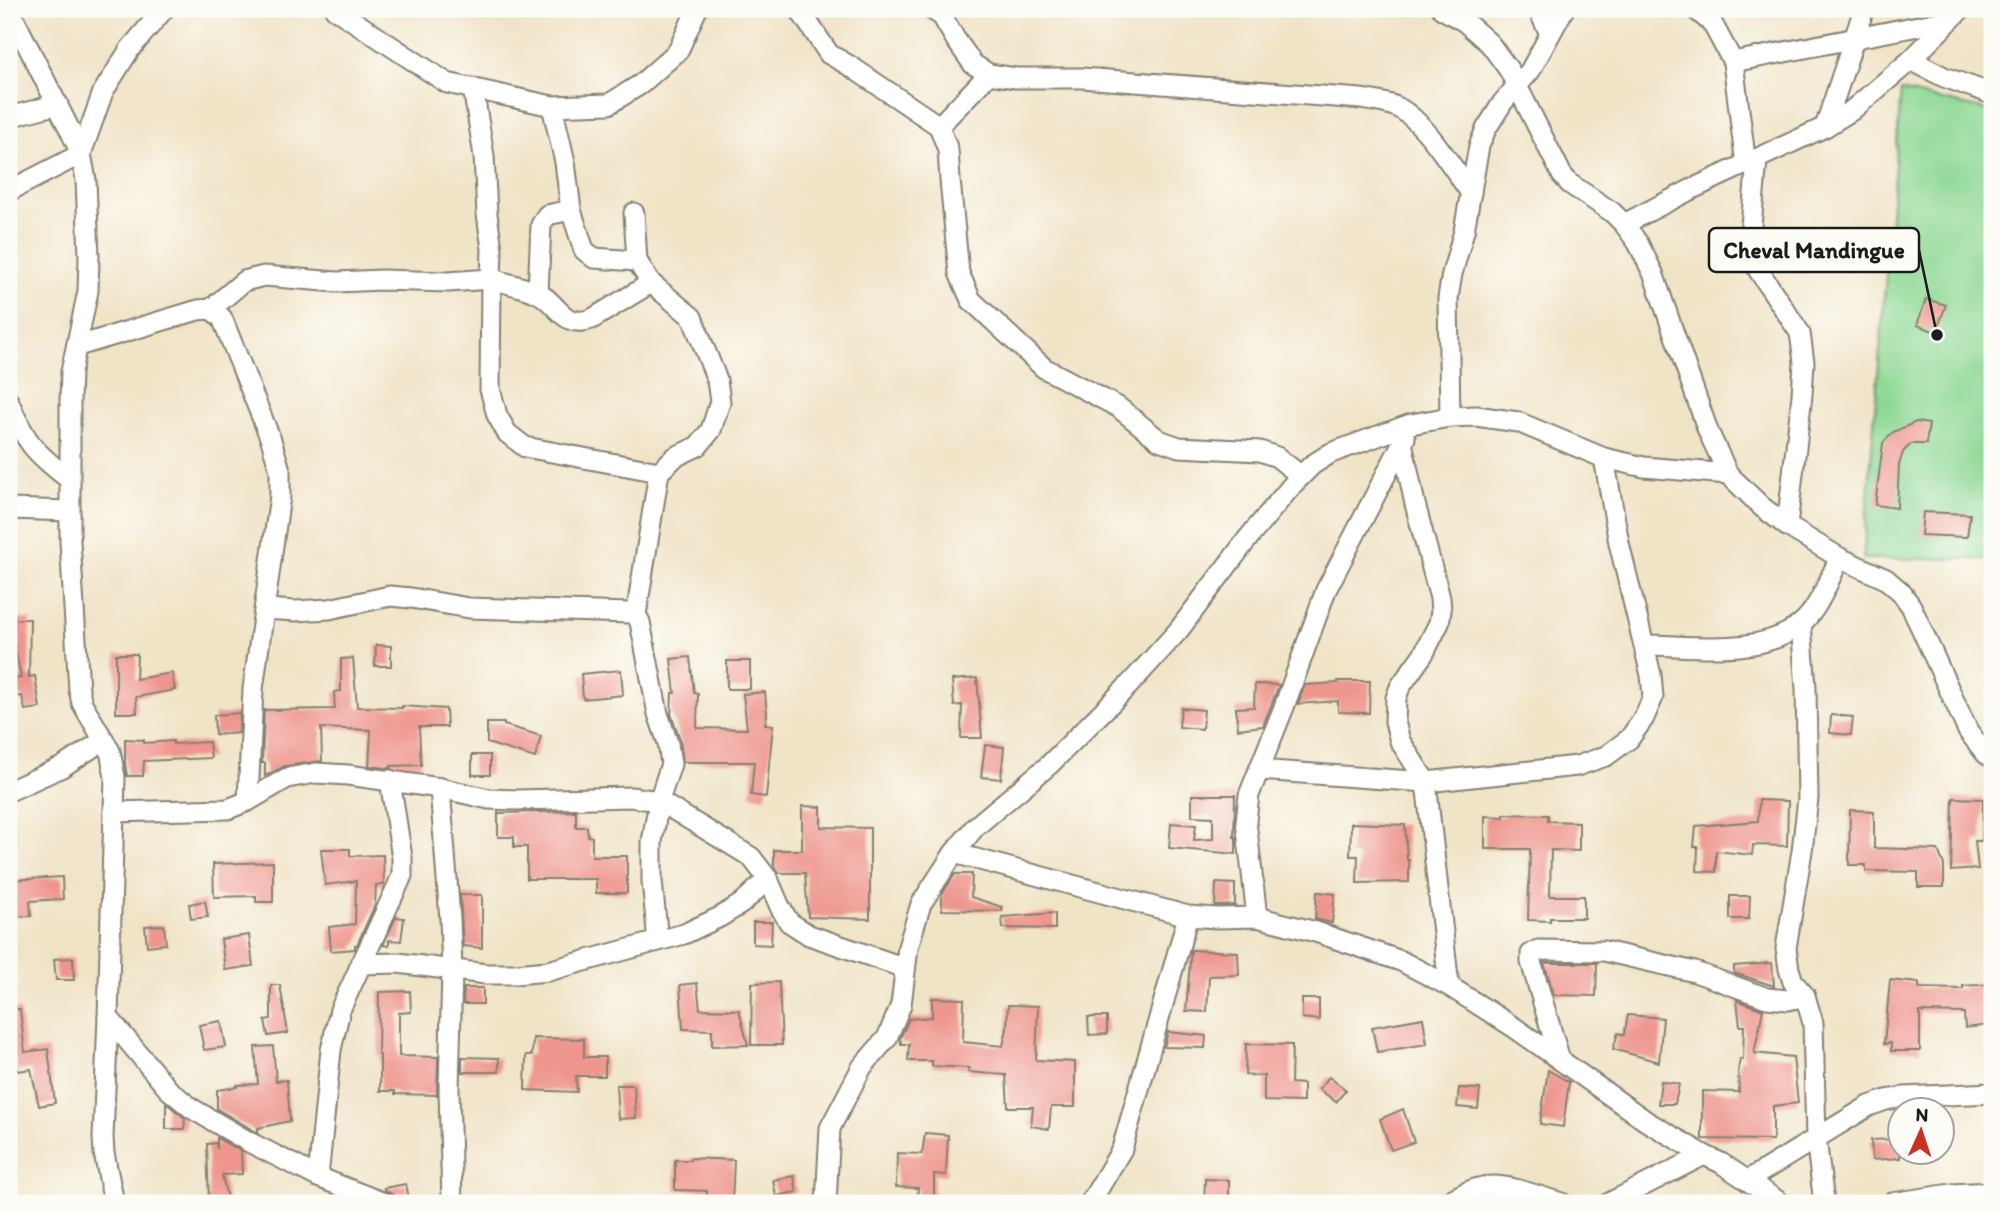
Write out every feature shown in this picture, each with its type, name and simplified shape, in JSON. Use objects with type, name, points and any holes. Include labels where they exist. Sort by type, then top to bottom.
[{"type":"street","points":[[9,9],[81,154],[86,180],[88,291],[71,372],[69,511],[79,690],[82,704],[110,751],[115,777],[103,1138],[114,1203]]},
{"type":"street","points":[[9,191],[81,154],[103,92],[130,49],[163,9]]},
{"type":"street","points":[[335,9],[447,83],[552,106],[609,104],[641,84],[678,51],[697,9]]},
{"type":"street","points":[[799,9],[829,54],[939,126],[948,150],[959,273],[971,300],[1044,368],[1118,407],[1158,440],[1179,447],[1260,451],[1277,457],[1301,476]]},
{"type":"street","points":[[931,9],[942,16],[973,64],[989,74],[1016,78],[1082,78],[1361,99],[1395,106],[1409,114],[1425,131],[1471,193]]},
{"type":"street","points":[[1442,9],[1465,22],[1490,44],[1508,70],[1562,175],[1570,184],[1612,212],[1638,243],[1653,273],[1708,431],[1728,474],[1762,507],[1787,526],[1840,558],[1886,579],[1901,592],[1911,606],[1968,731],[1992,758]]},
{"type":"street","points":[[1538,9],[1550,34]]},
{"type":"street","points":[[1450,417],[1448,298],[1464,231],[1479,146],[1503,102],[1530,71],[1564,9]]},
{"type":"street","points":[[1695,9],[1712,23],[1733,62],[1751,162],[1752,257],[1800,333],[1804,362],[1801,407],[1787,526]]},
{"type":"street","points":[[1825,127],[1864,9]]},
{"type":"street","points":[[1624,224],[1825,127],[1851,111],[1910,60],[1955,14]]},
{"type":"street","points":[[1733,62],[1955,14]]},
{"type":"street","points":[[1910,60],[1944,78],[1992,94]]},
{"type":"street","points":[[939,126],[989,74]]},
{"type":"street","points":[[473,88],[484,156],[492,248],[490,388],[497,415],[507,433],[525,447],[660,472]]},
{"type":"street","points":[[9,117],[58,104]]},
{"type":"street","points":[[552,106],[565,162],[571,209],[584,250],[594,258],[637,261]]},
{"type":"street","points":[[538,292],[541,225],[547,215],[571,209]]},
{"type":"street","points":[[634,213],[637,261],[651,283],[692,317],[718,380],[720,402],[711,430],[698,446],[675,457],[660,472],[636,615],[640,622],[657,713],[668,743],[671,764],[659,801],[652,842],[652,881],[658,941]]},
{"type":"street","points":[[78,345],[198,310],[211,309],[244,281],[264,276],[337,282],[448,282],[491,279],[538,292],[571,321],[581,323],[651,283]]},
{"type":"street","points":[[211,309],[222,318],[271,440],[280,470],[280,496],[253,689],[248,801]]},
{"type":"street","points":[[9,402],[20,430],[34,449],[69,479]]},
{"type":"street","points":[[826,1203],[830,1128],[862,1067],[887,1038],[901,1005],[911,937],[921,904],[954,853],[975,827],[1049,765],[1128,686],[1178,631],[1249,537],[1312,465],[1331,453],[1411,424],[1450,417],[1476,416],[1518,422],[1604,458],[1644,467],[1728,474]]},
{"type":"street","points":[[1257,917],[1246,821],[1249,795],[1326,590],[1411,424]]},
{"type":"street","points":[[1402,442],[1441,611],[1439,622],[1424,653],[1400,687],[1395,722],[1400,741],[1426,782],[1449,985]]},
{"type":"street","points":[[1259,769],[1426,782],[1577,766],[1606,756],[1629,739],[1644,718],[1653,697],[1651,675],[1622,555],[1604,458]]},
{"type":"street","points":[[9,509],[69,511]]},
{"type":"street","points":[[1644,645],[1740,646],[1761,643],[1781,635],[1801,624],[1814,608],[1840,558]]},
{"type":"street","points":[[265,609],[329,609],[390,596],[470,608],[636,615]]},
{"type":"street","points":[[1801,624],[1806,688],[1808,798],[1786,948],[1793,982],[1805,996],[1813,1023],[1816,1138],[1824,1203]]},
{"type":"street","points":[[9,791],[62,767],[104,740]]},
{"type":"street","points":[[114,811],[228,809],[248,801],[287,778],[316,774],[390,780],[489,799],[631,797],[659,801],[751,858],[768,879],[789,922],[809,935],[905,968]]},
{"type":"street","points":[[318,1177],[331,1050],[340,1010],[402,876],[402,858],[390,780]]},
{"type":"street","points":[[440,788],[452,970],[449,1090],[452,1203]]},
{"type":"street","points":[[954,853],[1188,916],[1257,917],[1316,932],[1401,961],[1449,985],[1515,1028],[1646,1121],[1721,1163],[1781,1203]]},
{"type":"street","points":[[360,964],[398,963],[486,974],[548,971],[684,934],[741,904],[768,879]]},
{"type":"street","points":[[1090,1203],[1122,1149],[1188,916]]},
{"type":"street","points":[[1560,1060],[1531,962],[1531,954],[1538,950],[1604,951],[1695,972],[1767,998],[1788,1000],[1805,996]]},
{"type":"street","points":[[108,1017],[168,1089],[191,1108],[249,1142],[318,1177],[384,1203]]},
{"type":"street","points":[[1748,1180],[1869,1107],[1886,1100],[1992,1093]]},
{"type":"street","points":[[1609,1203],[1704,1155]]},
{"type":"street","points":[[1446,1203],[1468,1192],[1492,1186],[1562,1203]]},
{"type":"street","points":[[1892,1203],[1950,1199],[1992,1192]]},
{"type":"green space","points":[[1901,91],[1992,111],[1992,559],[1863,559]]},
{"type":"building","points":[[1926,299],[1946,305],[1936,332],[1917,325]]},
{"type":"building","points":[[1916,422],[1929,424],[1926,444],[1911,444],[1903,452],[1899,465],[1897,508],[1875,505],[1883,443],[1893,432]]},
{"type":"building","points":[[1923,512],[1970,514],[1967,537],[1921,535]]},
{"type":"building","points":[[15,619],[30,619],[29,677],[35,676],[40,708],[25,710],[22,696],[12,697],[9,680],[21,678],[15,647],[9,649],[9,630],[14,629]]},
{"type":"building","points":[[376,645],[391,646],[391,666],[375,666]]},
{"type":"building","points":[[116,654],[137,654],[136,679],[172,673],[175,690],[136,697],[137,713],[116,713]]},
{"type":"building","points":[[690,657],[694,693],[698,694],[697,728],[747,729],[743,694],[765,692],[765,724],[773,725],[766,797],[751,795],[754,762],[683,762],[680,739],[671,714],[672,693],[675,693],[671,659]]},
{"type":"building","points":[[353,658],[357,707],[446,709],[447,727],[419,727],[421,765],[391,768],[369,766],[371,730],[321,728],[322,761],[285,766],[265,776],[265,763],[262,763],[264,710],[335,709],[334,692],[341,691],[341,659]]},
{"type":"building","points":[[727,661],[750,661],[750,689],[727,689]]},
{"type":"building","points":[[621,670],[623,695],[583,699],[581,674]]},
{"type":"building","points":[[977,678],[982,738],[961,738],[962,705],[954,706],[952,680]]},
{"type":"building","points":[[1370,681],[1369,713],[1338,712],[1338,701],[1298,704],[1305,685]]},
{"type":"building","points":[[1255,684],[1279,685],[1263,726],[1238,729],[1236,708],[1254,707]]},
{"type":"building","points":[[1181,708],[1204,710],[1202,729],[1179,727]]},
{"type":"building","points":[[240,713],[239,733],[215,735],[214,715]]},
{"type":"building","points":[[1831,715],[1853,717],[1851,735],[1830,733]]},
{"type":"building","points":[[487,723],[504,723],[541,736],[535,758],[487,743]]},
{"type":"building","points":[[125,739],[144,740],[144,743],[209,742],[211,758],[144,761],[143,776],[127,776]]},
{"type":"building","points":[[985,745],[1004,747],[1001,779],[981,777]]},
{"type":"building","points":[[472,755],[490,755],[490,775],[472,775]]},
{"type":"building","points":[[1192,795],[1235,795],[1236,854],[1169,848],[1171,823],[1196,825],[1194,840],[1213,839],[1213,817],[1192,816]]},
{"type":"building","points":[[1953,798],[1983,799],[1982,841],[1975,841],[1978,869],[1951,871]]},
{"type":"building","points":[[1759,800],[1788,801],[1787,846],[1753,845],[1752,855],[1716,851],[1716,872],[1697,871],[1698,847],[1694,847],[1696,826],[1758,821]]},
{"type":"building","points":[[802,806],[821,807],[821,827],[870,828],[870,919],[808,917],[805,873],[779,873],[774,866],[774,850],[802,850]]},
{"type":"building","points":[[1850,810],[1874,811],[1874,848],[1938,850],[1944,865],[1944,887],[1918,887],[1918,872],[1866,871],[1866,865],[1849,865]]},
{"type":"building","points":[[576,811],[576,827],[587,827],[588,836],[592,837],[592,856],[627,856],[627,893],[596,893],[596,879],[527,879],[527,847],[514,847],[514,837],[498,837],[498,813]]},
{"type":"building","points":[[1504,814],[1548,815],[1548,821],[1579,822],[1579,851],[1551,850],[1550,896],[1584,896],[1584,918],[1528,920],[1530,849],[1485,849],[1485,816],[1504,817]]},
{"type":"building","points":[[1351,823],[1405,825],[1409,882],[1357,883],[1358,856],[1350,856]]},
{"type":"building","points":[[321,849],[350,849],[350,856],[383,855],[384,885],[376,885],[375,905],[355,949],[331,951],[329,927],[355,924],[356,881],[325,885]]},
{"type":"building","points":[[273,862],[273,902],[256,902],[256,896],[214,897],[213,864]]},
{"type":"building","points":[[955,874],[972,874],[971,897],[1002,907],[1002,911],[942,910],[942,894]]},
{"type":"building","points":[[62,877],[63,899],[30,901],[31,916],[9,917],[9,880]]},
{"type":"building","points":[[1216,883],[1235,884],[1235,905],[1215,906]]},
{"type":"building","points":[[1317,892],[1335,894],[1332,923],[1315,919]]},
{"type":"building","points":[[460,895],[482,895],[482,948],[463,946]]},
{"type":"building","points":[[1730,896],[1750,896],[1749,919],[1730,919]]},
{"type":"building","points":[[205,901],[208,917],[191,919],[189,904]]},
{"type":"building","points":[[1055,913],[1055,929],[1003,928],[1002,917]]},
{"type":"building","points":[[396,917],[404,918],[401,941],[389,940],[389,946],[383,945]]},
{"type":"building","points":[[753,922],[772,922],[771,945],[753,944]]},
{"type":"building","points":[[164,925],[166,944],[147,946],[145,926]]},
{"type":"building","points":[[249,935],[253,966],[225,970],[221,939]]},
{"type":"building","points":[[1191,950],[1238,952],[1239,975],[1209,976],[1207,1012],[1186,1011]]},
{"type":"building","points":[[73,958],[74,980],[56,980],[54,959]]},
{"type":"building","points":[[1544,963],[1597,963],[1596,996],[1554,995]]},
{"type":"building","points":[[1772,963],[1774,986],[1734,973],[1734,966]]},
{"type":"building","points":[[1890,980],[1919,983],[1919,988],[1963,989],[1963,986],[1991,984],[1992,1006],[1986,1006],[1989,1025],[1965,1028],[1964,1013],[1920,1012],[1920,1051],[1891,1051],[1891,1043],[1884,1044]]},
{"type":"building","points":[[779,982],[782,1045],[751,1045],[752,983]]},
{"type":"building","points":[[697,983],[700,1009],[739,1010],[748,1045],[712,1046],[712,1030],[683,1029],[680,985]]},
{"type":"building","points":[[271,985],[280,985],[288,1033],[268,1036],[265,1020],[271,1019]]},
{"type":"building","points":[[464,988],[483,988],[483,1004],[463,1004]]},
{"type":"building","points":[[410,991],[411,1012],[399,1013],[399,1056],[438,1057],[437,1095],[380,1091],[379,992]]},
{"type":"building","points":[[932,998],[964,999],[963,1042],[1003,1046],[1008,1005],[1038,1006],[1036,1060],[1075,1062],[1075,1107],[1051,1107],[1049,1129],[1031,1126],[1033,1107],[1008,1107],[1006,1075],[968,1072],[969,1068],[932,1066],[932,1061],[908,1061],[909,1044],[901,1044],[900,1038],[909,1019],[932,1017]]},
{"type":"building","points":[[1302,999],[1319,999],[1319,1020],[1302,1018]]},
{"type":"building","points":[[1737,1000],[1763,1010],[1754,1053],[1793,1057],[1798,1103],[1773,1106],[1773,1140],[1702,1139],[1702,1091],[1739,1092],[1738,1071],[1740,1059],[1743,1059],[1744,1026],[1740,1026]]},
{"type":"building","points":[[9,1009],[20,1009],[25,1052],[48,1049],[55,1103],[39,1106],[31,1069],[17,1071],[16,1060],[9,1061]]},
{"type":"building","points":[[1628,1015],[1663,1018],[1659,1062],[1613,1049],[1618,1033],[1624,1035]]},
{"type":"building","points":[[1088,1017],[1107,1017],[1107,1034],[1089,1035]]},
{"type":"building","points":[[1423,1018],[1427,1044],[1377,1052],[1372,1027]]},
{"type":"building","points":[[221,1021],[226,1047],[204,1050],[199,1025]]},
{"type":"building","points":[[1168,1032],[1206,1036],[1205,1048],[1164,1047]]},
{"type":"building","points":[[533,1038],[584,1039],[584,1057],[605,1057],[605,1076],[576,1076],[577,1092],[525,1090],[526,1055],[532,1055]]},
{"type":"building","points":[[1246,1044],[1292,1045],[1291,1083],[1303,1084],[1303,1102],[1264,1101],[1264,1076],[1245,1075]]},
{"type":"building","points":[[273,1046],[276,1081],[287,1080],[290,1121],[258,1128],[258,1133],[217,1109],[217,1090],[258,1084],[255,1047]]},
{"type":"building","points":[[462,1057],[499,1058],[499,1072],[462,1072]]},
{"type":"building","points":[[1548,1070],[1569,1082],[1563,1127],[1540,1124]]},
{"type":"building","points":[[1329,1077],[1346,1090],[1336,1102],[1319,1089]]},
{"type":"building","points":[[1661,1081],[1679,1084],[1675,1104],[1658,1104]]},
{"type":"building","points":[[616,1085],[634,1085],[636,1118],[618,1119]]},
{"type":"building","points":[[1459,1088],[1480,1089],[1478,1109],[1457,1107]]},
{"type":"building","points":[[166,1103],[185,1118],[184,1129],[166,1129]]},
{"type":"building","points":[[1403,1109],[1414,1142],[1391,1150],[1380,1119]]},
{"type":"building","points":[[925,1133],[948,1135],[946,1175],[934,1174],[934,1203],[917,1203],[918,1188],[896,1187],[897,1153],[922,1154]]},
{"type":"building","points":[[217,1138],[241,1151],[242,1174],[222,1175],[228,1203],[209,1203],[207,1144],[216,1143],[217,1149]]},
{"type":"building","points":[[1871,1140],[1885,1140],[1885,1159],[1872,1160]]},
{"type":"building","points":[[675,1160],[734,1160],[732,1203],[707,1203],[707,1191],[675,1190]]},
{"type":"building","points":[[794,1176],[797,1192],[776,1196],[773,1180]]},
{"type":"building","points":[[1205,1179],[1229,1180],[1229,1203],[1204,1203]]},
{"type":"building","points":[[406,1184],[410,1203],[396,1203],[393,1195],[384,1188]]},
{"type":"place","name":"Cheval Mandingue","points":[[1937,335]]}]
